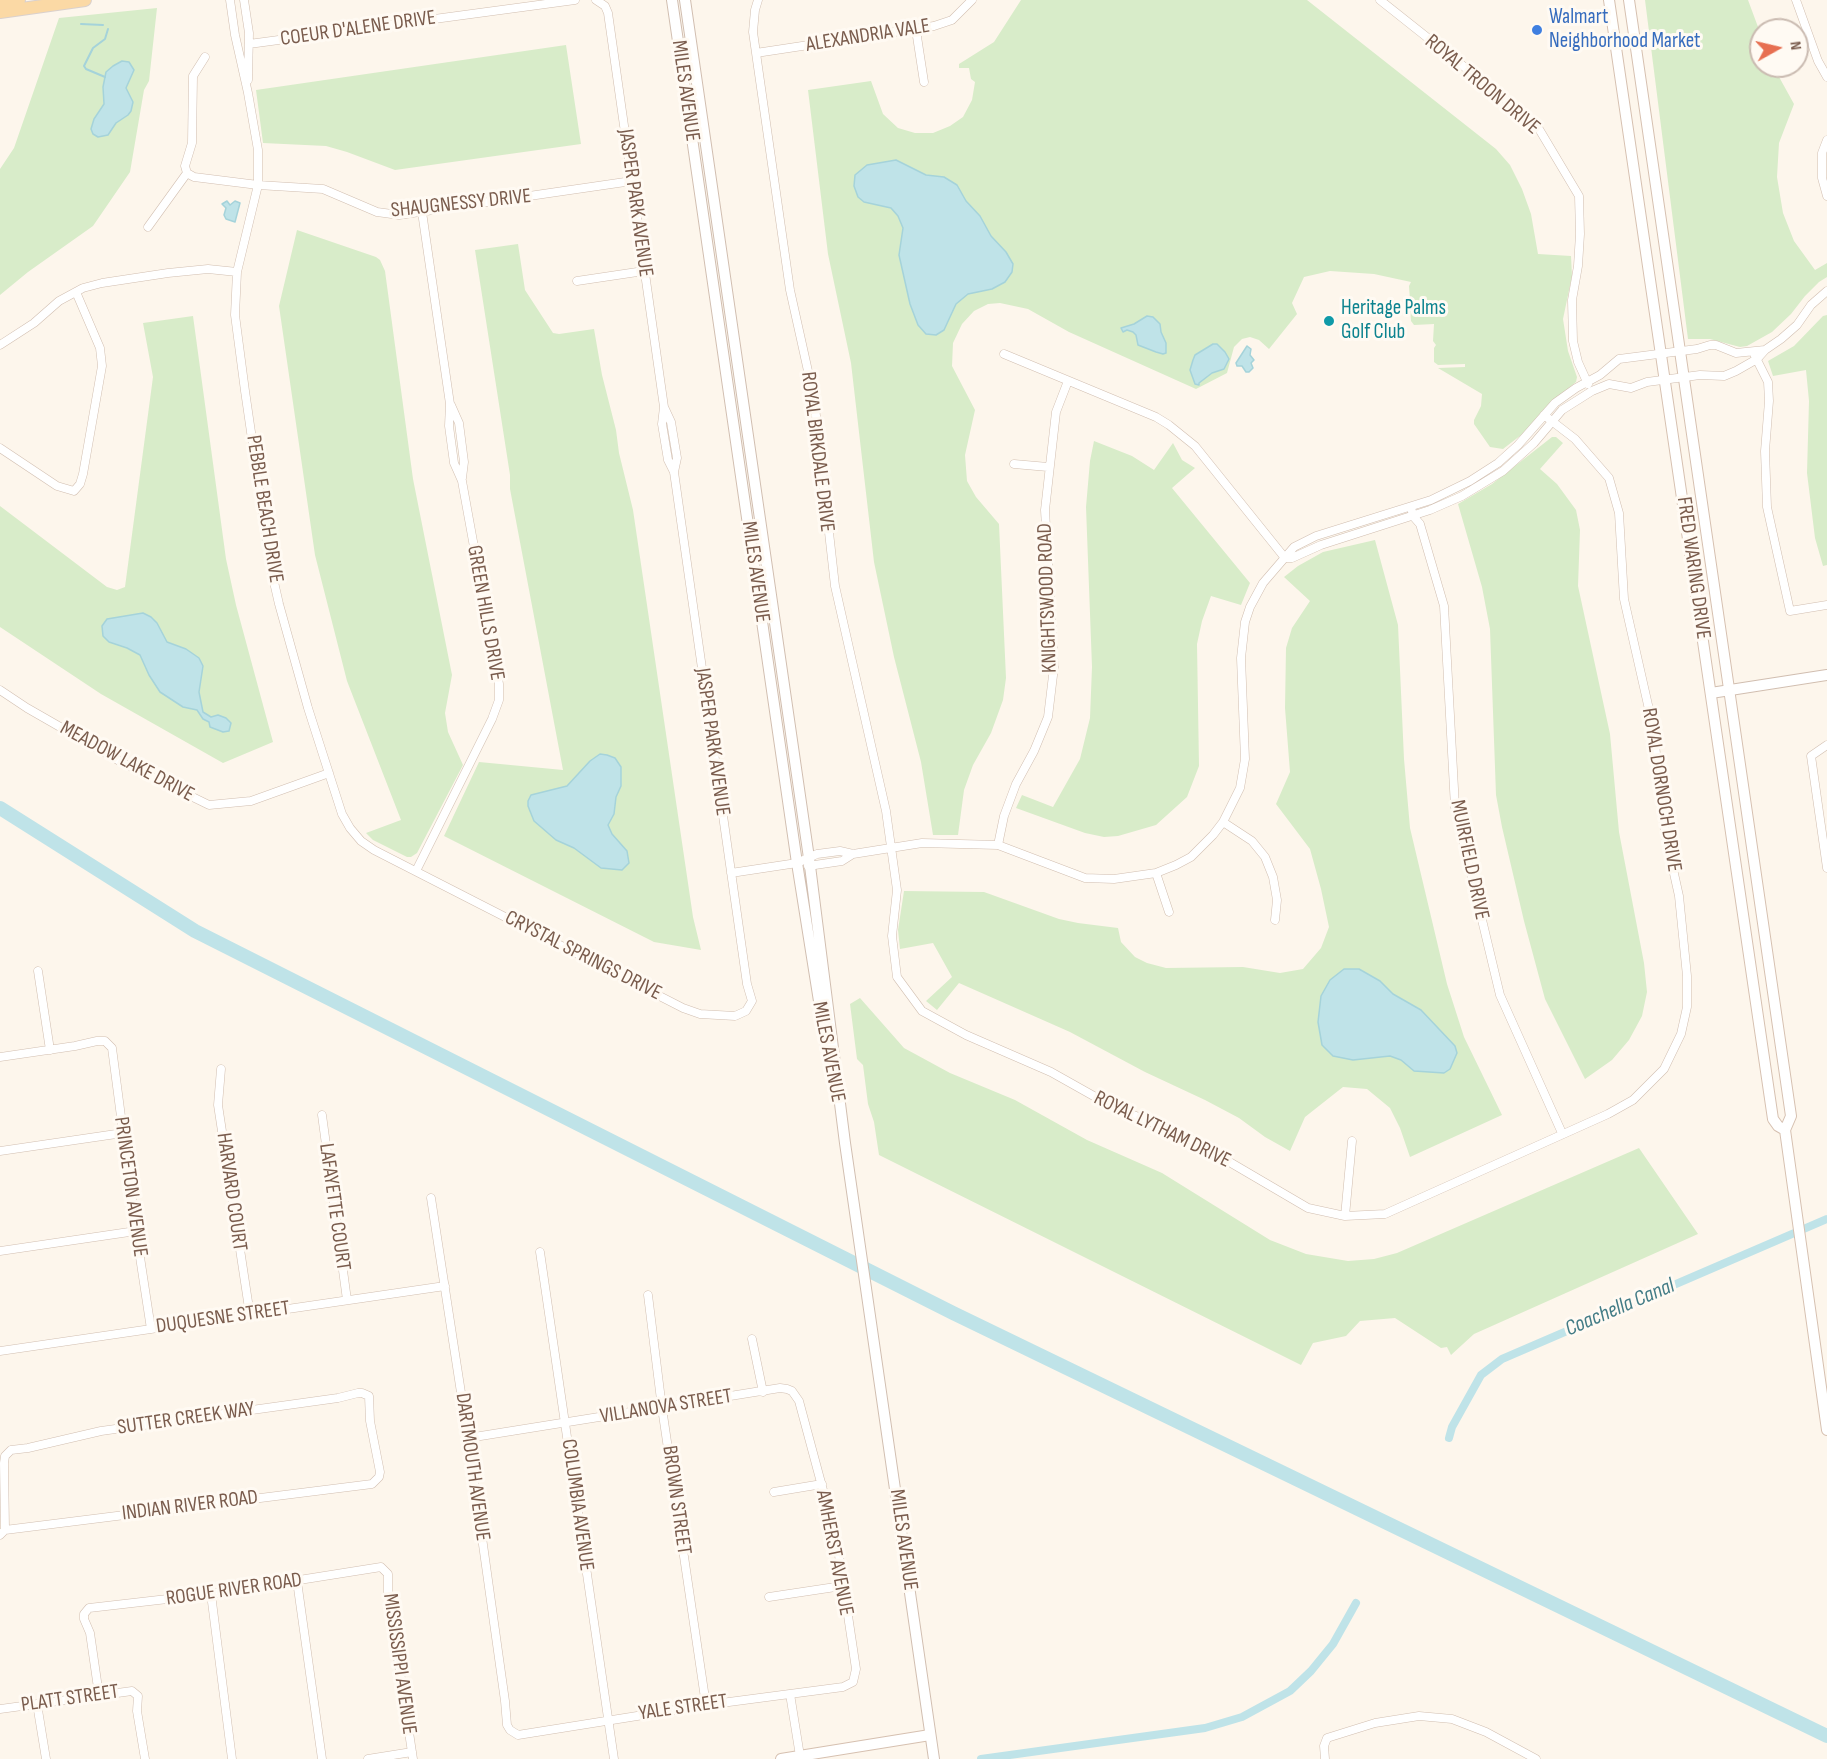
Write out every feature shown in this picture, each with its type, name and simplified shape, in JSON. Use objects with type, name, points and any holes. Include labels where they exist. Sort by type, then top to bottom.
[{"type":"main road","points":[[0,3],[19,0]]},
{"type":"main road","points":[[0,12],[85,0]]},
{"type":"street","points":[[230,0],[248,93]]},
{"type":"street","points":[[244,0],[249,44],[248,93]]},
{"type":"street","name":"COEUR D'ALENE DRIVE","points":[[249,44],[575,0]]},
{"type":"street","name":"MILES AVENUE","points":[[672,0],[797,863],[819,1007],[846,1143]]},
{"type":"street","name":"MILES AVENUE","points":[[685,0],[809,862],[846,1143],[934,1757]]},
{"type":"street","points":[[756,53],[753,32],[758,0]]},
{"type":"street","name":"ALEXANDRIA VALE","points":[[756,53],[934,26],[952,20],[972,0]]},
{"type":"street","name":"ROYAL TROON DRIVE","points":[[1380,0],[1539,129],[1579,196],[1578,266],[1572,300],[1573,341],[1578,362],[1592,391]]},
{"type":"street","name":"FRED WARING DRIVE","points":[[1609,0],[1773,1119],[1785,1130]]},
{"type":"street","name":"FRED WARING DRIVE","points":[[1629,0],[1791,1116],[1785,1130],[1827,1430]]},
{"type":"street","points":[[1796,0],[1818,61],[1827,77]]},
{"type":"street","name":"JASPER PARK AVENUE","points":[[598,1],[605,6],[608,13],[664,406],[662,424],[668,460],[674,472],[747,984],[752,1001],[746,1011]]},
{"type":"street","points":[[916,30],[924,82]]},
{"type":"street","name":"ROYAL BIRKDALE DRIVE","points":[[756,53],[790,290],[814,398],[835,586],[878,768],[892,849]]},
{"type":"street","points":[[148,227],[187,173],[185,165],[192,143],[193,76],[205,57]]},
{"type":"street","name":"PEBBLE BEACH DRIVE","points":[[248,93],[258,150],[258,185],[237,272],[235,315],[271,569],[305,696],[342,814],[356,834],[374,850],[425,875]]},
{"type":"street","points":[[1827,140],[1822,153],[1822,178],[1827,196]]},
{"type":"street","name":"SHAUGNESSY DRIVE","points":[[187,173],[194,177],[258,185],[323,189],[388,215],[632,181]]},
{"type":"street","name":"GREEN HILLS DRIVE","points":[[416,871],[492,719],[499,700],[499,684],[462,481],[454,463],[450,435],[450,404],[422,212]]},
{"type":"street","points":[[0,345],[34,323],[59,301],[102,283],[208,269],[237,272]]},
{"type":"street","points":[[577,281],[644,271]]},
{"type":"street","points":[[1285,558],[1292,558],[1321,545],[1416,515],[1462,496],[1488,482],[1525,452],[1568,405],[1592,391],[1609,384],[1631,388],[1665,379],[1700,375],[1724,376],[1757,359],[1789,332],[1811,305],[1827,291]]},
{"type":"street","points":[[0,448],[57,486],[74,490],[80,484],[102,366],[100,348],[76,292]]},
{"type":"street","points":[[731,873],[797,863],[842,861],[853,854],[922,843],[998,845],[1085,878],[1114,879],[1156,873],[1176,865],[1204,846],[1223,822],[1240,788],[1245,759],[1241,658],[1245,622],[1255,596],[1294,548],[1316,536],[1415,506],[1457,488],[1498,463],[1563,397],[1600,375],[1619,359],[1710,345],[1736,353],[1765,350]]},
{"type":"street","points":[[1753,350],[1768,382],[1769,401],[1765,451],[1767,507],[1790,611],[1827,605]]},
{"type":"street","points":[[1004,354],[1156,417],[1195,446],[1285,558]]},
{"type":"street","name":"KNIGHTSWOOD ROAD","points":[[998,845],[1004,816],[1016,784],[1034,751],[1048,717],[1054,667],[1044,510],[1056,412],[1068,381]]},
{"type":"street","name":"ROYAL DORNOCH DRIVE","points":[[1545,415],[1575,439],[1610,478],[1619,513],[1624,599],[1653,727],[1665,833],[1679,896],[1687,976],[1687,1006],[1681,1034],[1664,1069],[1633,1100],[1608,1114],[1562,1133]]},
{"type":"street","points":[[1014,464],[1048,467]]},
{"type":"street","points":[[1415,506],[1416,515]]},
{"type":"street","name":"MUIRFIELD DRIVE","points":[[1416,515],[1444,606],[1455,807],[1500,995],[1562,1133]]},
{"type":"street","points":[[1711,693],[1827,675]]},
{"type":"street","name":"MEADOW LAKE DRIVE","points":[[0,690],[123,763],[209,805],[251,801],[329,773]]},
{"type":"street","points":[[1827,745],[1811,756],[1827,868]]},
{"type":"street","points":[[1223,822],[1252,841],[1265,857],[1273,877],[1277,900],[1275,920]]},
{"type":"street","name":"ROYAL LYTHAM DRIVE","points":[[892,849],[897,890],[892,936],[897,977],[922,1011],[966,1035],[1051,1072],[1115,1108],[1180,1133],[1308,1208],[1345,1216],[1385,1214],[1412,1204],[1562,1133]]},
{"type":"street","points":[[1156,873],[1169,912]]},
{"type":"street","name":"CRYSTAL SPRINGS DRIVE","points":[[425,875],[683,1008],[700,1014],[717,1016],[735,1016],[746,1011]]},
{"type":"street","points":[[0,1057],[50,1050],[38,971]]},
{"type":"street","name":"PRINCETON AVENUE","points":[[50,1050],[105,1041],[110,1045],[113,1053],[151,1329]]},
{"type":"street","name":"HARVARD COURT","points":[[221,1069],[218,1105],[250,1315]]},
{"type":"street","name":"LAFAYETTE COURT","points":[[322,1115],[347,1300]]},
{"type":"street","points":[[0,1151],[123,1133]]},
{"type":"street","points":[[1345,1216],[1352,1141]]},
{"type":"street","name":"DARTMOUTH AVENUE","points":[[431,1198],[468,1438],[507,1725],[513,1734]]},
{"type":"street","points":[[0,1251],[136,1231]]},
{"type":"street","name":"COLUMBIA AVENUE","points":[[540,1252],[614,1759]]},
{"type":"street","name":"DUQUESNE STREET","points":[[0,1351],[445,1286]]},
{"type":"street","name":"BROWN STREET","points":[[648,1295],[662,1408],[706,1705]]},
{"type":"street","points":[[752,1339],[763,1392]]},
{"type":"street","name":"VILLANOVA STREET","points":[[468,1438],[780,1388],[792,1391]]},
{"type":"street","name":"AMHERST AVENUE","points":[[792,1391],[799,1401],[837,1542],[855,1669],[853,1682]]},
{"type":"street","name":"SUTTER CREEK WAY","points":[[2,1531],[4,1463],[8,1453],[17,1449],[101,1431],[338,1398],[358,1393],[365,1394],[370,1402],[370,1420],[379,1477]]},
{"type":"street","name":"INDIAN RIVER ROAD","points":[[2,1531],[366,1485],[372,1484],[379,1477]]},
{"type":"street","points":[[774,1492],[822,1484]]},
{"type":"street","name":"ROGUE RIVER ROAD","points":[[99,1695],[90,1633],[84,1619],[84,1614],[89,1608],[211,1594],[348,1574],[376,1566],[385,1569]]},
{"type":"street","name":"MISSISSIPPI AVENUE","points":[[385,1569],[388,1574],[388,1592],[413,1756]]},
{"type":"street","points":[[297,1581],[322,1759]]},
{"type":"street","points":[[768,1597],[842,1586]]},
{"type":"street","points":[[211,1594],[232,1759]]},
{"type":"street","name":"YALE STREET","points":[[513,1734],[843,1687],[853,1682]]},
{"type":"street","name":"PLATT STREET","points":[[0,1709],[128,1690],[138,1696],[137,1712],[145,1759]]},
{"type":"street","points":[[790,1694],[800,1756]]},
{"type":"street","points":[[37,1704],[46,1759]]},
{"type":"street","points":[[1326,1759],[1324,1746],[1327,1738],[1375,1722],[1419,1716],[1452,1719],[1486,1732],[1536,1759]]},
{"type":"street","points":[[781,1759],[930,1735]]},
{"type":"street","points":[[368,1759],[413,1756]]},
{"type":"green space","points":[[1021,0],[1307,0],[1496,149],[1510,165],[1531,214],[1538,254],[1571,256],[1572,276],[1563,319],[1568,351],[1577,377],[1576,382],[1545,408],[1525,432],[1503,449],[1490,447],[1474,424],[1481,406],[1482,394],[1438,368],[1465,367],[1465,364],[1438,365],[1434,362],[1436,345],[1433,341],[1434,324],[1414,325],[1411,321],[1410,308],[1413,304],[1410,300],[1409,286],[1411,282],[1374,274],[1330,271],[1304,277],[1292,303],[1297,314],[1269,349],[1259,340],[1250,337],[1242,339],[1234,347],[1227,373],[1196,389],[1069,332],[1028,309],[1000,303],[988,304],[974,311],[962,324],[953,343],[952,366],[975,410],[965,455],[967,481],[976,497],[999,524],[1006,678],[1003,700],[991,733],[973,765],[964,790],[958,835],[933,835],[921,762],[894,657],[874,562],[851,363],[828,254],[808,90],[871,81],[883,114],[898,128],[915,133],[933,133],[950,126],[963,117],[972,100],[975,82],[971,79],[969,68],[959,68],[959,64],[994,42]]},
{"type":"green space","points":[[1645,0],[1748,0],[1755,18],[1749,18],[1749,78],[1780,78],[1794,104],[1779,143],[1777,177],[1783,213],[1794,241],[1815,270],[1827,263],[1827,277],[1805,296],[1791,314],[1772,332],[1747,346],[1740,347],[1710,339],[1688,339]]},
{"type":"green space","points":[[157,8],[149,81],[144,90],[130,172],[93,226],[0,295],[0,169],[14,148],[59,18]]},
{"type":"green space","points":[[566,45],[581,144],[395,170],[326,146],[263,143],[256,90]]},
{"type":"green space","points":[[297,230],[376,257],[385,271],[413,479],[452,675],[445,713],[448,732],[463,765],[417,853],[411,857],[373,840],[366,833],[401,820],[347,681],[315,555],[279,306]]},
{"type":"green space","points":[[518,244],[525,290],[553,333],[594,329],[602,375],[633,510],[693,917],[701,950],[654,942],[444,836],[479,762],[563,770],[510,489],[510,475],[475,250]]},
{"type":"green space","points":[[1827,315],[1827,565],[1823,566],[1815,538],[1807,473],[1809,401],[1806,370],[1773,376],[1768,361],[1794,346],[1823,316]]},
{"type":"green space","points":[[193,316],[226,559],[273,742],[223,763],[101,694],[0,627],[0,506],[107,587],[117,590],[125,587],[153,377],[143,323]]},
{"type":"green space","points":[[1552,437],[1556,437],[1563,443],[1540,469],[1557,484],[1576,510],[1580,530],[1578,586],[1610,734],[1619,832],[1644,963],[1647,992],[1642,1016],[1629,1040],[1612,1060],[1585,1079],[1545,999],[1502,827],[1496,795],[1490,629],[1482,587],[1458,504],[1492,484]]},
{"type":"green space","points":[[1094,441],[1132,456],[1154,470],[1173,443],[1182,460],[1195,468],[1172,488],[1250,583],[1241,605],[1211,596],[1202,621],[1197,644],[1199,766],[1187,797],[1156,825],[1118,836],[1104,837],[1085,833],[1016,808],[1022,795],[1053,807],[1080,759],[1090,718],[1092,667],[1086,507]]},
{"type":"green space","points":[[1375,540],[1398,625],[1404,759],[1410,828],[1447,984],[1464,1037],[1502,1115],[1410,1157],[1390,1108],[1367,1089],[1343,1087],[1305,1117],[1290,1151],[1265,1137],[1239,1118],[1205,1100],[1145,1072],[1070,1032],[959,983],[937,1010],[926,1001],[952,977],[933,943],[900,949],[898,930],[904,891],[984,892],[1059,919],[1118,928],[1121,942],[1135,957],[1166,968],[1243,967],[1280,973],[1303,969],[1321,948],[1329,927],[1310,849],[1276,804],[1290,772],[1285,708],[1286,648],[1292,628],[1310,601],[1284,577],[1323,552]]},
{"type":"green space","points":[[860,998],[904,1048],[950,1073],[1015,1100],[1087,1140],[1162,1173],[1270,1240],[1306,1254],[1348,1261],[1374,1259],[1397,1253],[1639,1148],[1698,1234],[1474,1334],[1451,1355],[1447,1347],[1441,1348],[1395,1318],[1360,1321],[1346,1336],[1313,1343],[1301,1365],[879,1155],[874,1122],[868,1104],[863,1065],[857,1059],[850,1004]]},
{"type":"water","points":[[122,61],[129,62],[134,70],[126,88],[133,102],[131,111],[116,123],[108,135],[98,137],[91,129],[94,119],[104,104],[103,87],[106,72]]},
{"type":"water","points":[[896,160],[926,175],[944,177],[957,185],[966,201],[980,216],[991,236],[1006,252],[1013,264],[1012,272],[1005,282],[992,289],[968,294],[956,304],[944,330],[936,335],[926,334],[918,325],[910,304],[899,255],[903,228],[898,216],[891,208],[864,202],[858,197],[854,186],[855,175],[867,165]]},
{"type":"water","points":[[227,201],[230,205],[235,201],[240,203],[235,222],[226,219],[224,215],[226,208],[222,204]]},
{"type":"water","points":[[1147,316],[1153,317],[1160,324],[1166,343],[1166,353],[1138,345],[1133,332],[1127,330],[1123,332],[1121,328],[1134,324]]},
{"type":"water","points":[[1217,344],[1229,359],[1224,369],[1212,373],[1199,385],[1195,384],[1190,370],[1195,355]]},
{"type":"water","points":[[1247,346],[1251,349],[1250,355],[1254,360],[1251,363],[1253,368],[1249,372],[1246,372],[1242,366],[1237,366],[1236,363]]},
{"type":"water","points":[[143,613],[157,623],[167,642],[186,649],[199,658],[203,666],[199,692],[203,712],[211,717],[218,715],[226,718],[231,723],[229,731],[223,732],[210,727],[209,722],[203,719],[197,710],[183,707],[160,692],[140,655],[109,642],[103,636],[102,626],[107,619]]},
{"type":"water","points":[[600,754],[615,758],[621,767],[621,786],[616,797],[614,814],[608,825],[612,834],[627,851],[629,863],[622,870],[601,868],[574,848],[556,840],[534,821],[528,806],[531,795],[567,786],[590,761]]},
{"type":"water","points":[[1344,969],[1359,969],[1380,981],[1393,994],[1421,1010],[1455,1046],[1457,1053],[1450,1069],[1444,1073],[1414,1071],[1401,1060],[1390,1056],[1353,1060],[1333,1056],[1322,1045],[1318,1022],[1321,996],[1330,980]]},
{"type":"waterway","points":[[81,24],[103,25]]},
{"type":"waterway","points":[[105,77],[84,66],[93,48],[105,39],[108,29]]},
{"type":"waterway","points":[[0,808],[195,931],[953,1313],[1827,1736]]},
{"type":"waterway","name":"Coachella Canal","points":[[1449,1438],[1452,1427],[1481,1375],[1502,1359],[1827,1219]]},
{"type":"waterway","name":"Coachella Canal","points":[[981,1759],[1205,1728],[1242,1717],[1290,1691],[1311,1671],[1333,1644],[1356,1603]]},
{"type":"place","name":"Walmart Neighborhood Market","points":[[1537,30]]},
{"type":"place","name":"Heritage Palms Golf Club","points":[[1329,321]]}]
